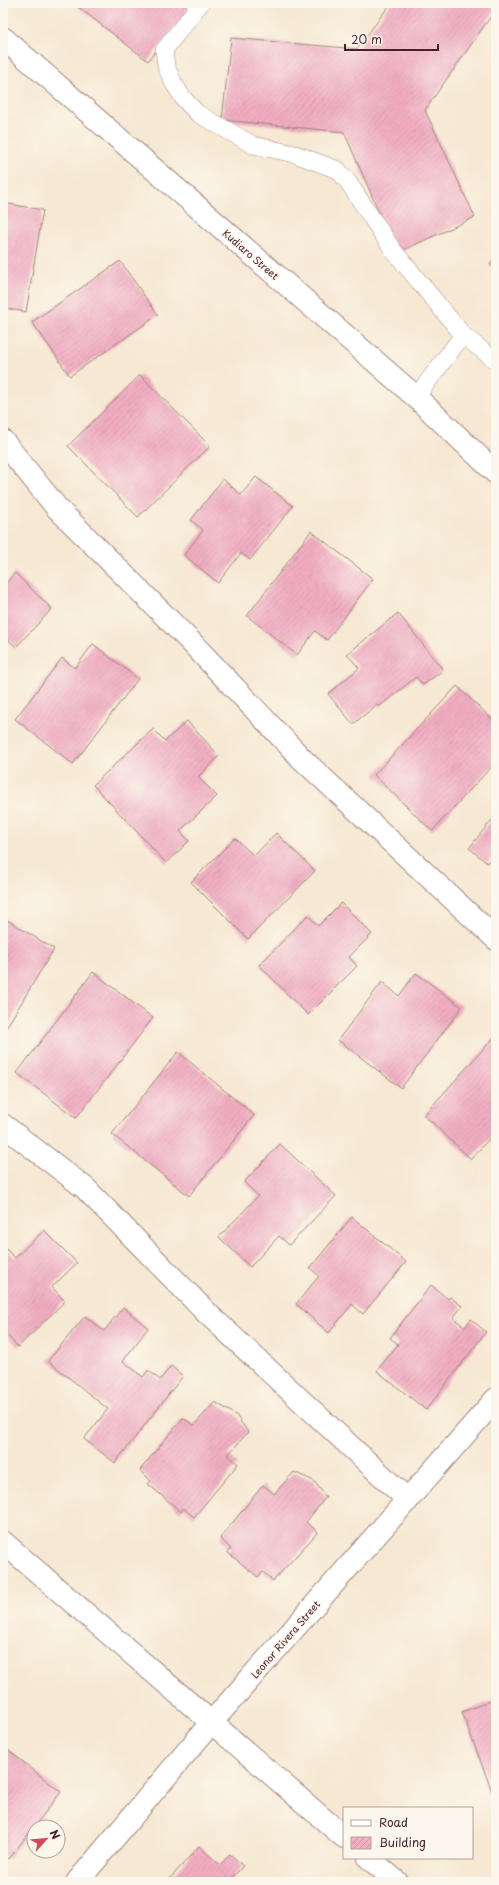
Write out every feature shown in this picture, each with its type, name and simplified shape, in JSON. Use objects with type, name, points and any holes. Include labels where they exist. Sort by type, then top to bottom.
[{"type":"street","name":"Kudiaro Street","points":[[3,38],[416,397],[496,472]]},
{"type":"street","points":[[3,441],[57,508],[192,644],[303,760],[496,939]]},
{"type":"street","points":[[3,1125],[85,1188],[208,1314],[408,1500]]},
{"type":"street","name":"Leonor Rivera Street","points":[[77,1882],[211,1723],[496,1399]]},
{"type":"street","points":[[3,1542],[343,1836]]},
{"type":"street","points":[[370,1859],[397,1882]]},
{"type":"lane","points":[[201,3],[164,50],[166,66],[173,82],[183,98],[197,112],[254,146],[295,154],[338,170],[348,182],[393,250],[464,335],[496,361]]},
{"type":"lane","points":[[416,397],[464,335]]},
{"type":"building","points":[[73,3],[193,3],[148,61]]},
{"type":"building","points":[[391,3],[496,3],[496,9],[425,110],[475,217],[397,253],[344,132],[222,120],[231,38],[357,49]]},
{"type":"building","points":[[3,203],[43,210],[26,312],[3,308]]},
{"type":"building","points":[[496,255],[496,269],[490,265]]},
{"type":"building","points":[[120,261],[158,315],[70,376],[32,322]]},
{"type":"building","points":[[140,375],[210,446],[138,517],[68,446]]},
{"type":"building","points":[[256,477],[293,506],[250,560],[241,553],[218,583],[184,555],[203,530],[191,520],[223,479],[241,495]]},
{"type":"building","points":[[311,531],[373,579],[327,640],[315,631],[297,655],[247,616]]},
{"type":"building","points":[[15,573],[52,609],[16,647],[3,635],[3,586]]},
{"type":"building","points":[[398,613],[443,670],[423,685],[416,677],[379,707],[377,705],[353,724],[328,694],[359,668],[347,654]]},
{"type":"building","points":[[93,644],[138,679],[73,764],[15,719],[62,658],[75,668]]},
{"type":"building","points":[[457,686],[496,723],[496,762],[432,831],[374,775]]},
{"type":"building","points":[[187,721],[219,756],[198,777],[217,796],[180,831],[189,841],[166,863],[93,785],[153,729],[165,741]]},
{"type":"building","points":[[496,815],[496,852],[487,863],[469,848]]},
{"type":"building","points":[[276,833],[315,871],[248,939],[191,882],[235,838],[254,856]]},
{"type":"building","points":[[341,903],[372,934],[349,957],[357,966],[308,1015],[259,965],[308,915],[318,926]]},
{"type":"building","points":[[4,918],[54,949],[3,1033],[3,919]]},
{"type":"building","points":[[93,972],[153,1018],[76,1118],[17,1073]]},
{"type":"building","points":[[416,973],[462,1007],[401,1088],[338,1040],[382,982],[399,996]]},
{"type":"building","points":[[496,1035],[496,1131],[471,1159],[424,1115]]},
{"type":"building","points":[[178,1052],[254,1115],[189,1196],[112,1134]]},
{"type":"building","points":[[280,1144],[336,1196],[289,1245],[279,1236],[250,1267],[219,1237],[258,1196],[244,1182]]},
{"type":"building","points":[[352,1217],[406,1262],[363,1314],[352,1304],[329,1333],[296,1304],[319,1276],[310,1268]]},
{"type":"building","points":[[44,1230],[77,1263],[52,1287],[65,1301],[18,1347],[3,1331],[3,1248],[4,1247],[15,1258]]},
{"type":"building","points":[[431,1285],[448,1299],[450,1297],[462,1306],[453,1318],[465,1327],[471,1319],[486,1332],[426,1410],[377,1371],[398,1344],[390,1338]]},
{"type":"building","points":[[123,1307],[148,1328],[123,1361],[143,1377],[148,1370],[160,1380],[171,1366],[183,1376],[115,1463],[84,1439],[108,1409],[48,1361],[85,1316],[104,1331]]},
{"type":"building","points":[[215,1402],[236,1415],[248,1432],[228,1455],[238,1464],[194,1517],[183,1508],[181,1512],[148,1484],[151,1481],[140,1470],[183,1418],[194,1425]]},
{"type":"building","points":[[294,1472],[314,1481],[326,1497],[306,1522],[318,1532],[273,1581],[263,1572],[258,1577],[227,1552],[231,1549],[220,1538],[263,1485],[274,1494]]},
{"type":"building","points":[[496,1699],[496,1802],[462,1712]]},
{"type":"building","points":[[3,1746],[61,1792],[40,1819],[26,1819],[26,1837],[9,1859],[3,1854]]},
{"type":"building","points":[[199,1846],[220,1865],[230,1854],[243,1866],[232,1878],[236,1882],[167,1882]]}]
